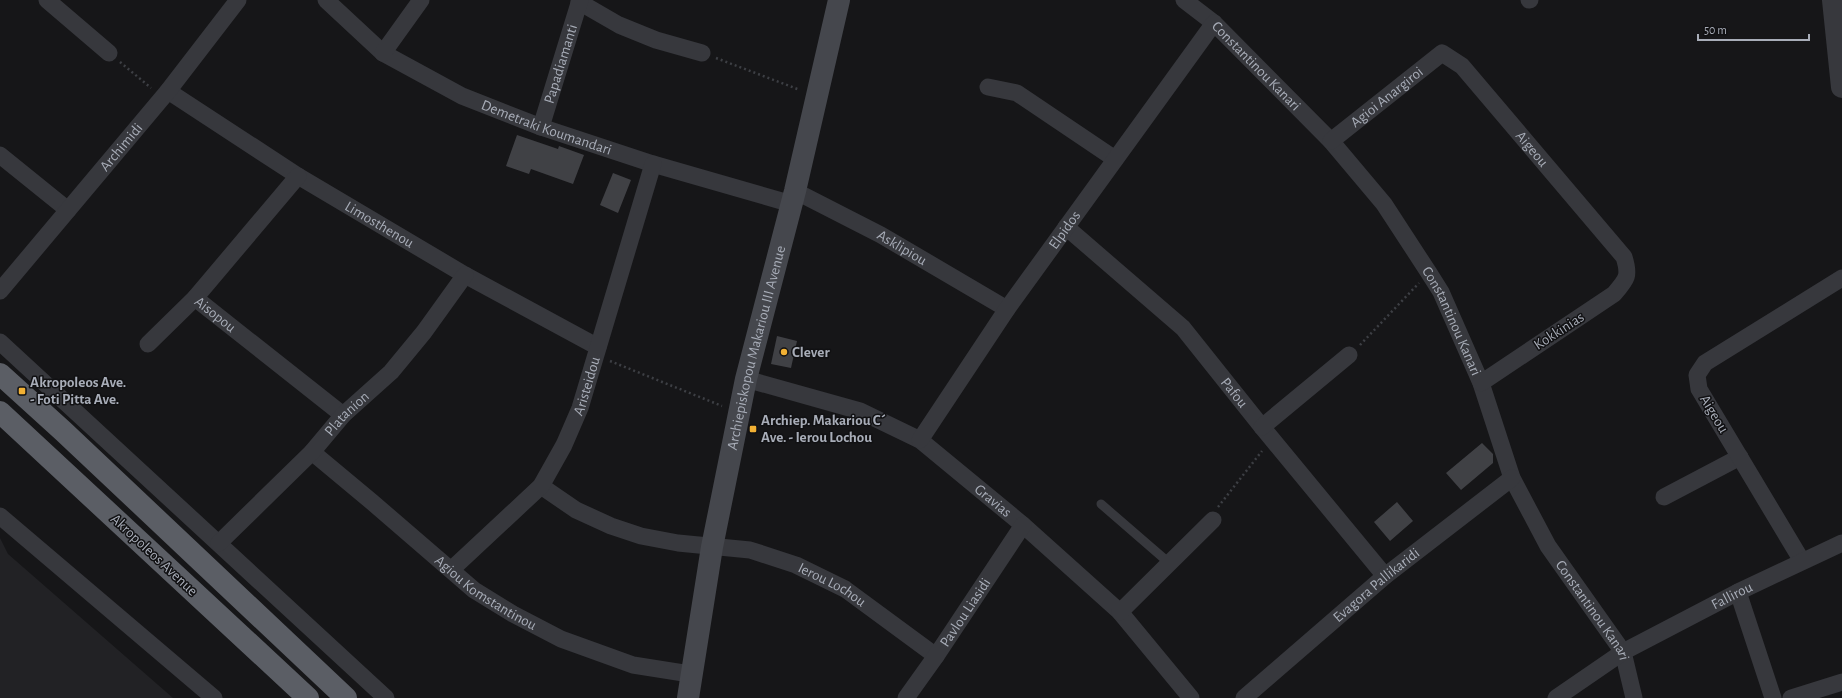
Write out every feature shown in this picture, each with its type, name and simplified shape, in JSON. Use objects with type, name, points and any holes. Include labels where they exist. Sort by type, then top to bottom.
[{"type":"highway","name":"Akropoleos Avenue","points":[[0,374],[63,431],[346,698]]},
{"type":"highway","name":"Akropoleos Avenue","points":[[0,412],[308,698]]},
{"type":"main road","name":"Archiepiskopou Makariou III Avenue","points":[[688,698],[690,674],[712,546],[746,379],[793,198],[839,0]]},
{"type":"street","points":[[47,0],[109,53]]},
{"type":"street","name":"Archimidi","points":[[0,291],[165,94],[238,0]]},
{"type":"street","name":"Demetraki Koumandari","points":[[326,0],[383,53],[462,96],[541,127],[653,164],[793,198]]},
{"type":"street","points":[[383,53],[421,0]]},
{"type":"street","name":"Constantinou Kanari","points":[[1184,0],[1214,23],[1331,142],[1384,204],[1429,273],[1441,292],[1481,382],[1512,478],[1548,546],[1623,652],[1634,698]]},
{"type":"street","points":[[1833,0],[1842,87]]},
{"type":"street","points":[[579,1],[619,25],[656,40],[702,53]]},
{"type":"street","name":"Papadiamanti","points":[[541,127],[579,1]]},
{"type":"street","name":"Elpidos","points":[[920,440],[1007,309],[1214,23]]},
{"type":"street","name":"Agioi Anargiroi","points":[[1331,142],[1442,53]]},
{"type":"street","name":"Aigeou","points":[[1442,53],[1462,66],[1624,257],[1628,270]]},
{"type":"street","points":[[988,87],[1017,93],[1115,159]]},
{"type":"street","name":"Limosthenou","points":[[165,94],[298,176],[596,351]]},
{"type":"street","points":[[0,155],[68,210]]},
{"type":"street","name":"Aristeidou","points":[[452,569],[541,486],[564,444],[580,408],[653,164]]},
{"type":"street","name":"Aisopou","points":[[298,176],[195,298],[343,415]]},
{"type":"street","name":"Asklipiou","points":[[793,198],[882,235],[1007,309]]},
{"type":"street","name":"Pafou","points":[[1066,227],[1183,328],[1266,433],[1385,576]]},
{"type":"street","name":"Kokkinias","points":[[1481,382],[1614,294],[1623,284],[1628,270]]},
{"type":"street","name":"Platanion","points":[[219,543],[312,452],[343,415],[391,372],[424,332],[465,275]]},
{"type":"street","name":"Aigeou","points":[[1802,561],[1699,390],[1698,375],[1705,363],[1842,278]]},
{"type":"street","points":[[148,344],[195,298]]},
{"type":"street","points":[[0,342],[77,415],[219,543],[386,698]]},
{"type":"street","points":[[1266,433],[1350,355]]},
{"type":"street","name":"Gravias","points":[[746,379],[860,411],[920,440],[1023,525],[1120,612],[1191,698]]},
{"type":"street","name":"Agiou Komstantinou","points":[[312,452],[452,569],[474,590],[513,614],[561,639],[633,665],[690,674]]},
{"type":"street","points":[[1664,497],[1740,457]]},
{"type":"street","name":"Evagora Pallikaridi","points":[[1244,698],[1385,576],[1512,478]]},
{"type":"street","name":"Ierou Lochou","points":[[541,486],[576,510],[611,526],[641,536],[678,543],[750,550],[796,565],[845,588],[936,656]]},
{"type":"street","points":[[0,516],[214,698]]},
{"type":"street","points":[[1120,612],[1168,562],[1213,520]]},
{"type":"street","name":"Pavlou Liasidi","points":[[906,698],[936,656],[1023,525]]},
{"type":"street","name":"Fallirou","points":[[1623,652],[1738,592],[1842,543]]},
{"type":"street","points":[[1738,592],[1773,698]]},
{"type":"street","points":[[1556,698],[1623,652]]},
{"type":"street","points":[[1792,698],[1842,682]]},
{"type":"lane","points":[[1101,504],[1168,562]]},
{"type":"path","points":[[109,53],[165,94]]},
{"type":"path","points":[[702,53],[817,96]]},
{"type":"path","points":[[1350,355],[1371,335],[1429,273]]},
{"type":"path","points":[[596,351],[739,413]]},
{"type":"path","points":[[1213,520],[1215,510],[1266,433]]},
{"type":"shaded area","points":[[0,538],[8,554],[173,698],[0,698]]},
{"type":"building","points":[[517,135],[558,149],[559,146],[584,155],[573,184],[531,169],[529,174],[506,166]]},
{"type":"building","points":[[613,173],[631,180],[618,213],[600,205]]},
{"type":"building","name":"Clever","points":[[777,336],[797,341],[791,368],[771,364]]},
{"type":"building","points":[[1482,443],[1493,454],[1493,463],[1461,490],[1446,473]]},
{"type":"building","points":[[1397,502],[1413,521],[1390,541],[1374,522]]},
{"type":"place","name":"Clever","points":[[784,352]]},
{"type":"place","name":"Akropoleos Ave. - Foti Pitta Ave.","points":[[22,391]]},
{"type":"place","name":"Archiep. Makariou C´ Ave. - Ierou Lochou","points":[[753,429]]}]
